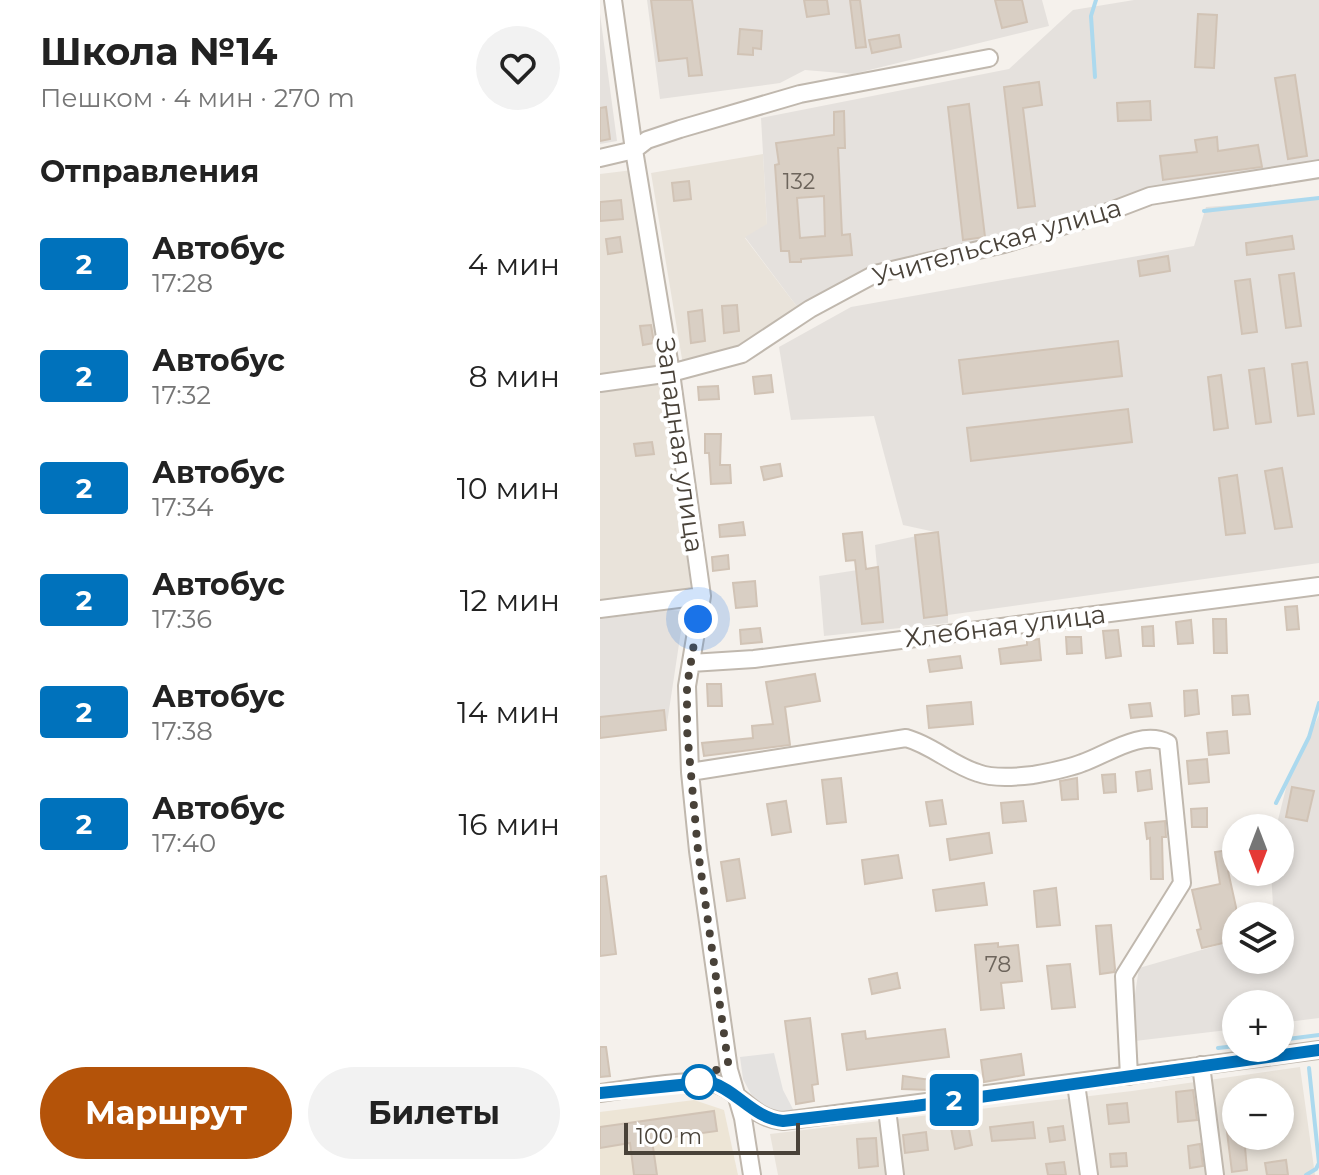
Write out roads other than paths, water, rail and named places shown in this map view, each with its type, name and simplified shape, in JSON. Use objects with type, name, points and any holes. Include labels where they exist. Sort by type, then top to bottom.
[{"type":"street","name":"Западная улица","points":[[613,0],[702,596],[687,686],[690,772],[700,867],[728,1062],[743,1118],[752,1175]]},
{"type":"street","points":[[600,158],[634,150],[647,140],[800,94],[989,58]]},
{"type":"street","name":"Учительская улица","points":[[600,383],[671,373],[742,354],[810,309],[875,274],[1004,244],[1150,196],[1319,169]]},
{"type":"street","name":"Хлебная улица","points":[[691,663],[754,659],[1319,586]]},
{"type":"street","points":[[600,609],[702,596]]},
{"type":"street","points":[[690,772],[906,738],[918,741],[978,773],[1001,777],[1033,775],[1078,765],[1140,739],[1159,738],[1168,743],[1182,883],[1124,976],[1129,1076]]},
{"type":"street","points":[[600,1093],[697,1082],[721,1085],[770,1120],[794,1120],[1319,1050]]},
{"type":"street","points":[[1201,1065],[1215,1175]]},
{"type":"street","points":[[1076,1084],[1089,1175]]},
{"type":"street","points":[[887,1109],[895,1175]]},
{"type":"waterway","points":[[1095,77],[1091,16],[1096,0]]},
{"type":"waterway","points":[[1204,211],[1319,198]]},
{"type":"waterway","points":[[1276,803],[1309,737],[1319,703]]},
{"type":"waterway","points":[[1294,1038],[1319,1035]]},
{"type":"waterway","points":[[1218,1048],[1222,1048]]},
{"type":"waterway","points":[[1306,1175],[1319,1163],[1309,1068]]}]
